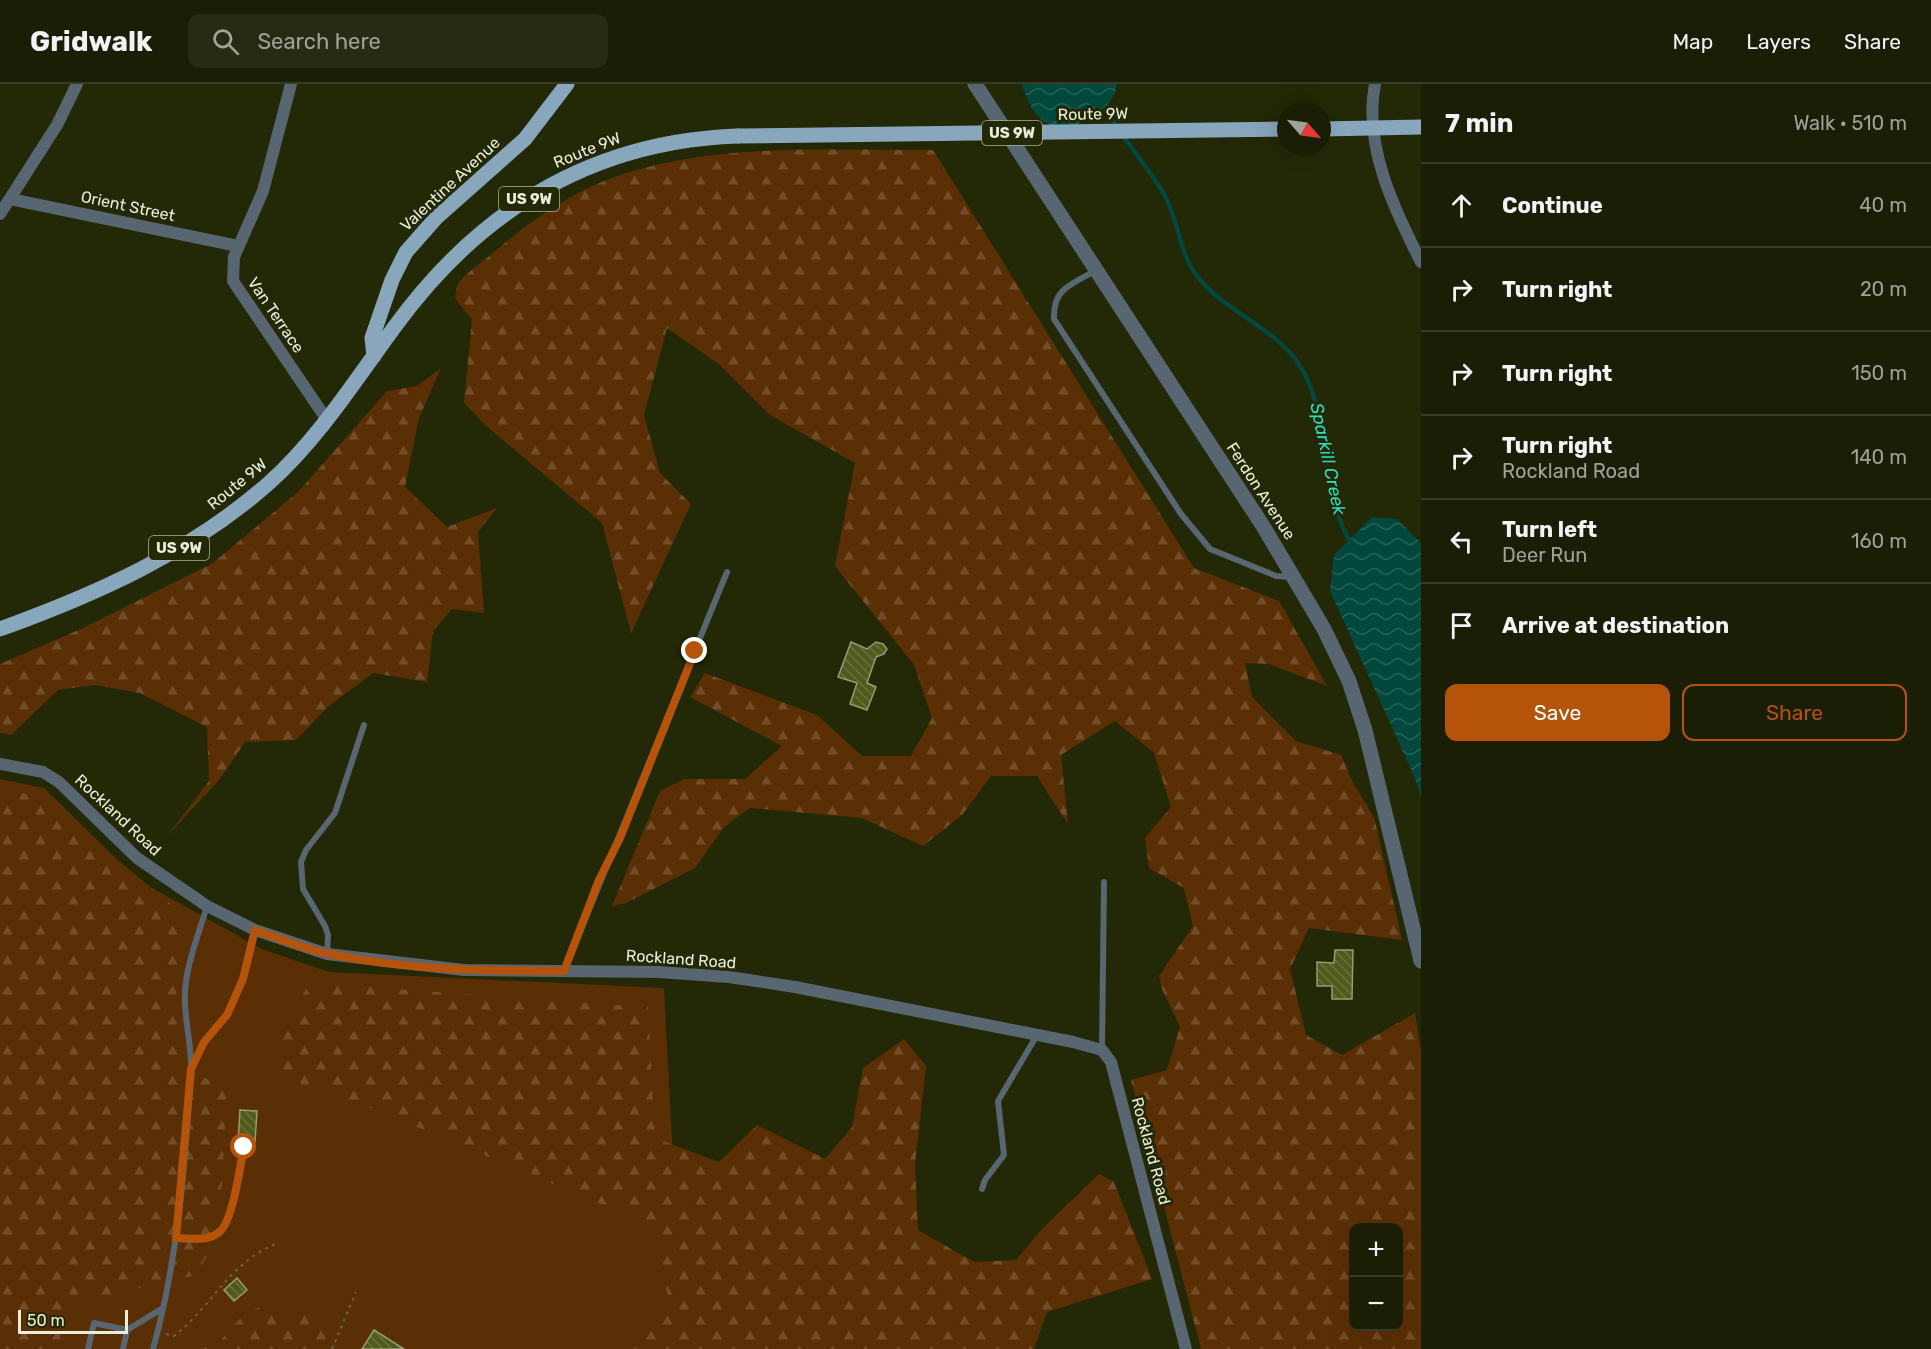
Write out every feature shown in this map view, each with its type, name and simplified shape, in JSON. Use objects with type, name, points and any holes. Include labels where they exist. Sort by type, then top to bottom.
[{"type":"main road","name":"Valentine Avenue","points":[[374,356],[372,338],[392,280],[406,252],[436,218],[525,138],[567,84]]},
{"type":"main road","points":[[1331,129],[1421,127]]},
{"type":"main road","name":"Route 9W","points":[[0,629],[102,590],[153,564],[202,534],[269,482],[327,420],[424,290],[457,256],[507,214],[545,189],[590,165],[636,150],[685,141],[738,136],[1277,129]]},
{"type":"street","points":[[0,214],[57,125],[77,84]]},
{"type":"street","name":"Van Terrace","points":[[291,84],[263,191],[234,256],[233,281],[327,420]]},
{"type":"street","name":"Ferdon Avenue","points":[[975,84],[1294,577],[1339,658],[1358,706],[1421,961]]},
{"type":"street","points":[[1375,84],[1372,125],[1381,166],[1398,217],[1421,262]]},
{"type":"street","name":"Orient Street","points":[[10,199],[238,246]]},
{"type":"street","name":"Rockland Road","points":[[0,764],[36,770],[59,782],[137,858],[207,906],[255,930],[327,954],[464,970],[659,972],[729,977],[795,987],[1102,1050],[1111,1062],[1186,1349]]},
{"type":"lane","points":[[1096,269],[1061,292],[1053,302],[1054,319],[1180,514],[1210,549],[1276,576],[1294,577]]},
{"type":"lane","points":[[564,971],[727,572]]},
{"type":"lane","points":[[327,954],[328,935],[325,926],[303,889],[302,862],[306,850],[335,813],[364,725]]},
{"type":"lane","points":[[1102,1050],[1104,882]]},
{"type":"lane","points":[[153,1349],[176,1238],[191,1069],[190,1035],[184,1005],[186,979],[207,906]]},
{"type":"lane","points":[[191,1069],[204,1042],[227,1015],[243,979],[255,930]]},
{"type":"lane","points":[[982,1189],[985,1180],[1004,1155],[998,1101],[1037,1035]]},
{"type":"lane","points":[[176,1238],[206,1239],[220,1233],[227,1221],[244,1147]]},
{"type":"lane","points":[[88,1349],[94,1323],[127,1330],[163,1308]]},
{"type":"lane","points":[[123,1349],[127,1330]]},
{"type":"path","points":[[158,1333],[174,1336],[186,1326],[227,1278],[258,1251],[276,1244]]},
{"type":"path","points":[[332,1349],[356,1292]]},
{"type":"green space","points":[[775,150],[933,150],[1194,568],[1279,601],[1327,686],[1269,664],[1245,663],[1252,697],[1296,741],[1341,755],[1354,785],[1374,817],[1402,940],[1309,928],[1290,969],[1306,1035],[1342,1055],[1415,1013],[1421,1050],[1421,1349],[1201,1349],[1131,1080],[1167,1070],[1180,1027],[1162,989],[1159,976],[1193,926],[1184,888],[1149,868],[1145,838],[1171,807],[1154,753],[1115,721],[1061,755],[1068,824],[1037,776],[991,776],[962,815],[923,846],[862,818],[750,808],[724,827],[695,868],[626,903],[612,906],[660,791],[685,779],[745,779],[782,746],[690,697],[705,673],[817,715],[862,756],[911,756],[932,718],[914,665],[835,566],[855,463],[770,415],[720,365],[667,328],[644,415],[660,473],[691,504],[631,633],[602,523],[485,425],[464,403],[472,320],[455,298],[457,286],[471,270],[541,216],[604,181],[658,164],[696,157]]},
{"type":"green space","points":[[441,368],[419,418],[405,487],[447,527],[497,508],[478,532],[484,613],[452,609],[433,631],[427,682],[373,673],[329,706],[296,740],[245,742],[220,779],[167,836],[209,781],[207,727],[140,693],[95,685],[58,690],[11,735],[0,733],[0,664],[83,628],[213,563],[299,491],[387,391],[417,386]]},
{"type":"green space","points":[[0,779],[44,788],[138,880],[262,949],[329,972],[664,988],[683,1349],[0,1349]]},
{"type":"green space","points":[[0,788],[42,797],[179,911],[176,1019],[182,1072],[227,1084],[222,1184],[213,1245],[196,1275],[65,1305],[59,1349],[0,1349]]},
{"type":"green space","points":[[310,983],[648,1007],[655,1138],[719,1162],[757,1125],[825,1159],[852,1127],[863,1068],[904,1039],[926,1066],[915,1164],[918,1230],[974,1262],[1016,1260],[1042,1229],[1099,1174],[1114,1182],[1152,1279],[1047,1312],[1034,1349],[633,1349],[650,1334],[668,1298],[655,1234],[620,1212],[374,1109],[291,1080],[275,1062],[287,1020]]},
{"type":"green space","points":[[264,1306],[314,1317],[340,1331],[324,1349],[201,1349],[220,1341],[246,1312]]},
{"type":"water","points":[[1021,84],[1117,84],[1109,103],[1100,112],[1090,119],[1068,127],[1057,126],[1042,120],[1031,106]]},
{"type":"water","points":[[1372,517],[1397,519],[1421,543],[1421,797],[1414,776],[1330,591],[1334,555]]},
{"type":"building","points":[[851,642],[867,649],[876,642],[883,644],[887,649],[884,654],[876,657],[867,683],[876,687],[867,710],[850,704],[857,683],[838,677]]},
{"type":"building","points":[[1335,950],[1353,950],[1352,999],[1332,999],[1332,986],[1317,986],[1317,962],[1334,963]]},
{"type":"building","points":[[240,1110],[257,1111],[255,1142],[238,1141]]},
{"type":"building","points":[[237,1278],[247,1290],[234,1301],[224,1290]]},
{"type":"building","points":[[374,1330],[404,1349],[362,1349]]},
{"type":"waterway","name":"Sparkill Creek","points":[[1103,106],[1119,129]]},
{"type":"waterway","name":"Sparkill Creek","points":[[1123,136],[1163,192],[1183,249],[1197,276],[1224,302],[1270,334],[1296,361],[1306,377],[1319,418],[1334,503],[1351,543]]},
{"type":"route","points":[[244,1147],[227,1221],[220,1233],[206,1239],[176,1238],[191,1069],[204,1042],[227,1015],[243,979],[255,930],[295,945],[347,957],[464,970],[564,971],[599,880],[620,838],[695,651]]}]
